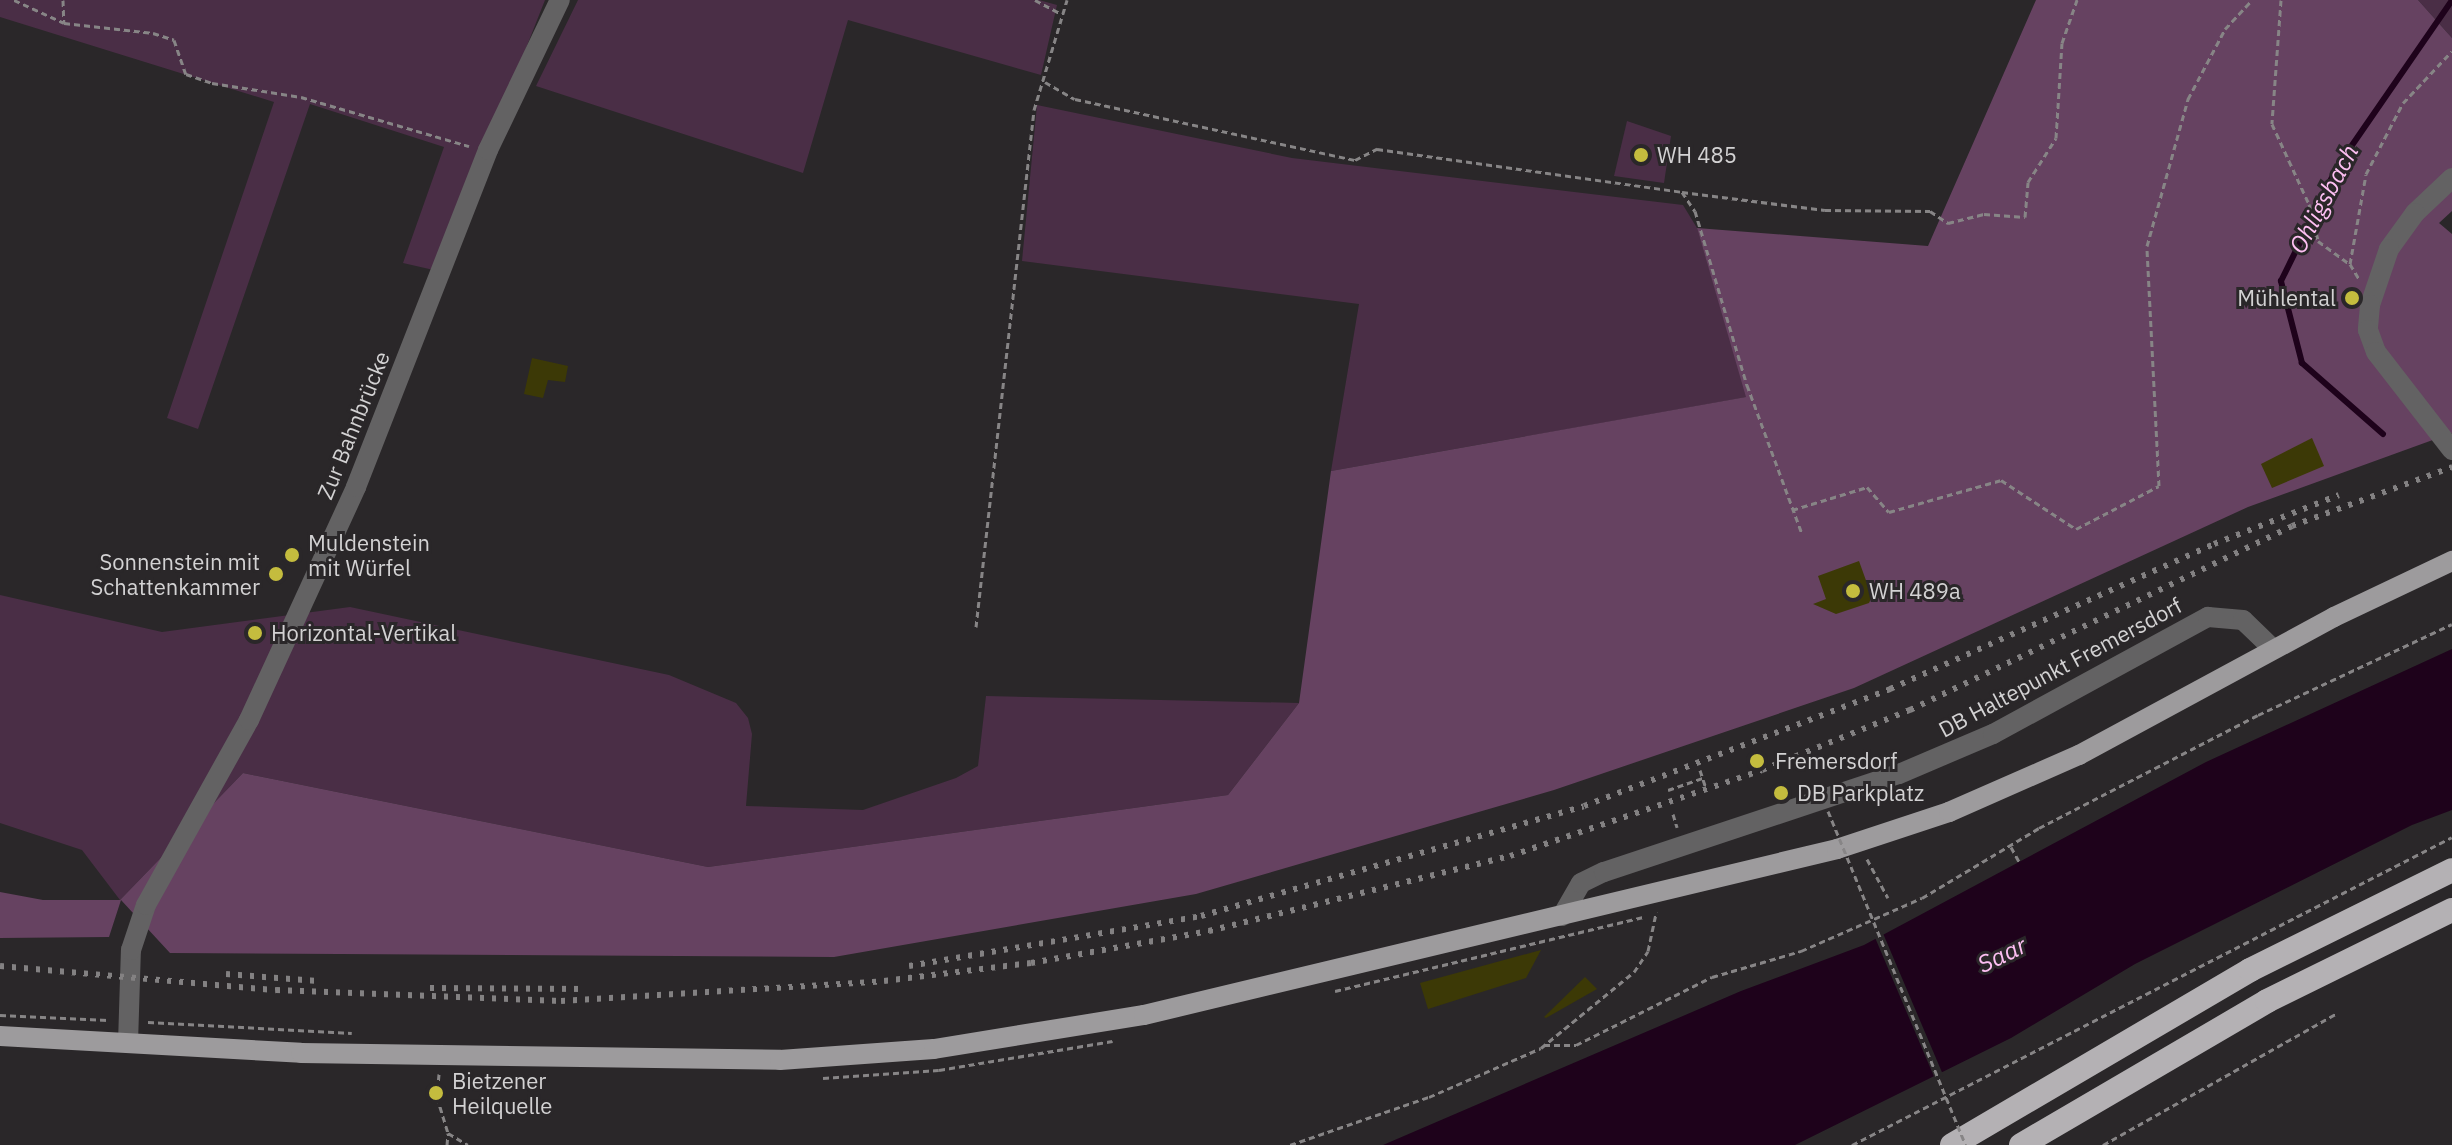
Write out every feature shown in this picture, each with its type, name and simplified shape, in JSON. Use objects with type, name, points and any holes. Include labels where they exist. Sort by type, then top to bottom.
[{"type":"highway","points":[[1952,1145],[2250,970],[2452,870]]},
{"type":"highway","points":[[2021,1145],[2267,1001],[2452,910]]},
{"type":"main road","points":[[0,1036],[301,1053],[780,1060],[921,1051],[1144,1015],[1837,849],[1949,812],[2079,755],[2273,649],[2452,561]]},
{"type":"street","name":"Zur Bahnbrücke","points":[[128,1043],[131,950],[146,905],[249,720],[342,516],[488,150],[560,0]]},
{"type":"street","points":[[2452,178],[2415,213],[2389,249],[2370,305],[2368,330],[2376,352],[2452,450]]},
{"type":"street","name":"DB Haltepunkt Fremersdorf","points":[[1562,916],[1569,897],[1591,878],[1926,762],[1993,734],[2208,617],[2243,620],[2273,649]]},
{"type":"path","points":[[14,0],[64,23],[153,33],[174,40],[186,74],[212,83],[301,97],[488,150]]},
{"type":"path","points":[[63,0],[64,23]]},
{"type":"path","points":[[1035,0],[1060,13]]},
{"type":"path","points":[[976,627],[1034,110],[1045,82],[1060,13],[1067,0]]},
{"type":"path","points":[[1045,82],[1075,99],[1355,160],[1377,149],[1825,210],[1930,211],[1948,223],[1984,214],[2025,217],[2028,182],[2056,138],[2062,43],[2077,0]]},
{"type":"path","points":[[1792,510],[1867,487],[1889,512],[2001,480],[2076,529],[2159,486],[2147,246],[2188,99],[2225,29],[2252,0]]},
{"type":"path","points":[[2281,0],[2272,124],[2309,204],[2312,227],[2318,241],[2350,264],[2366,174],[2403,103],[2452,51]]},
{"type":"path","points":[[1682,192],[1695,211],[1747,385],[1802,534]]},
{"type":"path","points":[[1544,1045],[1576,1045],[1712,977],[1801,951],[1894,911],[1961,876],[1996,850],[2258,715],[2452,624]]},
{"type":"path","points":[[1700,770],[1706,788]]},
{"type":"path","points":[[1668,790],[1703,778]]},
{"type":"path","points":[[1828,811],[1966,1145]]},
{"type":"path","points":[[1828,838],[1843,833]]},
{"type":"path","points":[[1852,1145],[2009,1069],[2355,883],[2452,837]]},
{"type":"path","points":[[2011,847],[2020,863]]},
{"type":"path","points":[[1879,851],[1865,856],[1888,898]]},
{"type":"path","points":[[1837,866],[1851,861]]},
{"type":"path","points":[[1290,1145],[1429,1097],[1544,1045],[1634,972],[1648,951],[1656,914],[1656,892]]},
{"type":"path","points":[[1332,992],[1671,910]]},
{"type":"path","points":[[2103,1145],[2337,1013]]},
{"type":"path","points":[[0,1015],[362,1033]]},
{"type":"path","points":[[810,1078],[939,1070],[1118,1040]]},
{"type":"path","points":[[424,1075],[454,1076]]},
{"type":"path","points":[[437,1097],[448,1133],[447,1145]]},
{"type":"path","points":[[448,1133],[468,1145]]},
{"type":"shaded area","points":[[0,0],[545,0],[438,271],[403,263],[444,147],[310,104],[198,429],[167,418],[274,102],[0,17]]},
{"type":"shaded area","points":[[578,0],[1039,0],[1057,5],[1041,75],[848,20],[803,173],[536,86]]},
{"type":"shaded area","points":[[2036,0],[2418,0],[2452,38],[2452,211],[2439,223],[2452,234],[2452,433],[2248,507],[1854,688],[1554,790],[1196,894],[834,957],[170,953],[121,900],[109,937],[0,938],[0,892],[43,900],[120,900],[243,773],[708,867],[1228,795],[1299,703],[1331,471],[1746,397],[1697,228],[1928,246]]},
{"type":"shaded area","points":[[2418,0],[2452,0],[2452,38]]},
{"type":"shaded area","points":[[1037,105],[1292,158],[1683,205],[1697,228],[1747,397],[1331,471],[1359,304],[1022,261]]},
{"type":"shaded area","points":[[1627,121],[1671,136],[1664,183],[1614,176]]},
{"type":"shaded area","points":[[0,595],[162,632],[350,607],[669,675],[736,703],[748,718],[752,734],[746,806],[863,810],[956,778],[978,766],[986,696],[1299,703],[1228,795],[708,867],[243,773],[120,900],[82,850],[0,823]]},
{"type":"water","name":"Saar","points":[[2452,649],[2452,810],[2412,825],[2135,964],[2011,1038],[1795,1145],[1383,1145],[1741,991],[1864,945],[2206,762]]},
{"type":"pier","points":[[1882,931],[1943,1076],[1935,1079],[1874,935]]},
{"type":"building","points":[[532,358],[568,366],[565,382],[548,380],[543,398],[524,394]]},
{"type":"building","points":[[2312,438],[2324,466],[2272,488],[2261,464]]},
{"type":"building","name":"WH 489a","points":[[1859,561],[1868,586],[1879,582],[1869,603],[1836,614],[1813,604],[1826,599],[1818,576]]},
{"type":"building","points":[[1541,950],[1526,978],[1428,1009],[1420,983]]},
{"type":"building","points":[[1585,977],[1597,989],[1544,1017]]},
{"type":"waterway","name":"Ohligsbach","points":[[2383,434],[2302,363],[2281,281],[2337,167],[2452,0]]},
{"type":"railway","points":[[0,966],[276,990],[561,1001],[884,981],[1031,963],[1209,931],[1510,856],[1762,770],[1910,710],[2292,526],[2452,467]]},
{"type":"railway","points":[[909,966],[1201,916],[1584,806],[1890,689],[2214,544],[2339,495]]},
{"type":"railway","points":[[226,974],[318,981]]},
{"type":"railway","points":[[430,988],[586,989]]},
{"type":"place","name":"WH 485","points":[[1641,155]]},
{"type":"place","name":"Mühlental","points":[[2352,298]]},
{"type":"place","name":"Muldenstein mit Würfel","points":[[292,555]]},
{"type":"place","name":"Sonnenstein mit Schattenkammer","points":[[276,574]]},
{"type":"place","name":"WH 489a","points":[[1853,591]]},
{"type":"place","name":"Horizontal-Vertikal","points":[[255,633]]},
{"type":"place","name":"Fremersdorf","points":[[1757,761]]},
{"type":"place","name":"DB Parkplatz","points":[[1781,793]]},
{"type":"place","name":"Bietzener Heilquelle","points":[[436,1093]]}]
